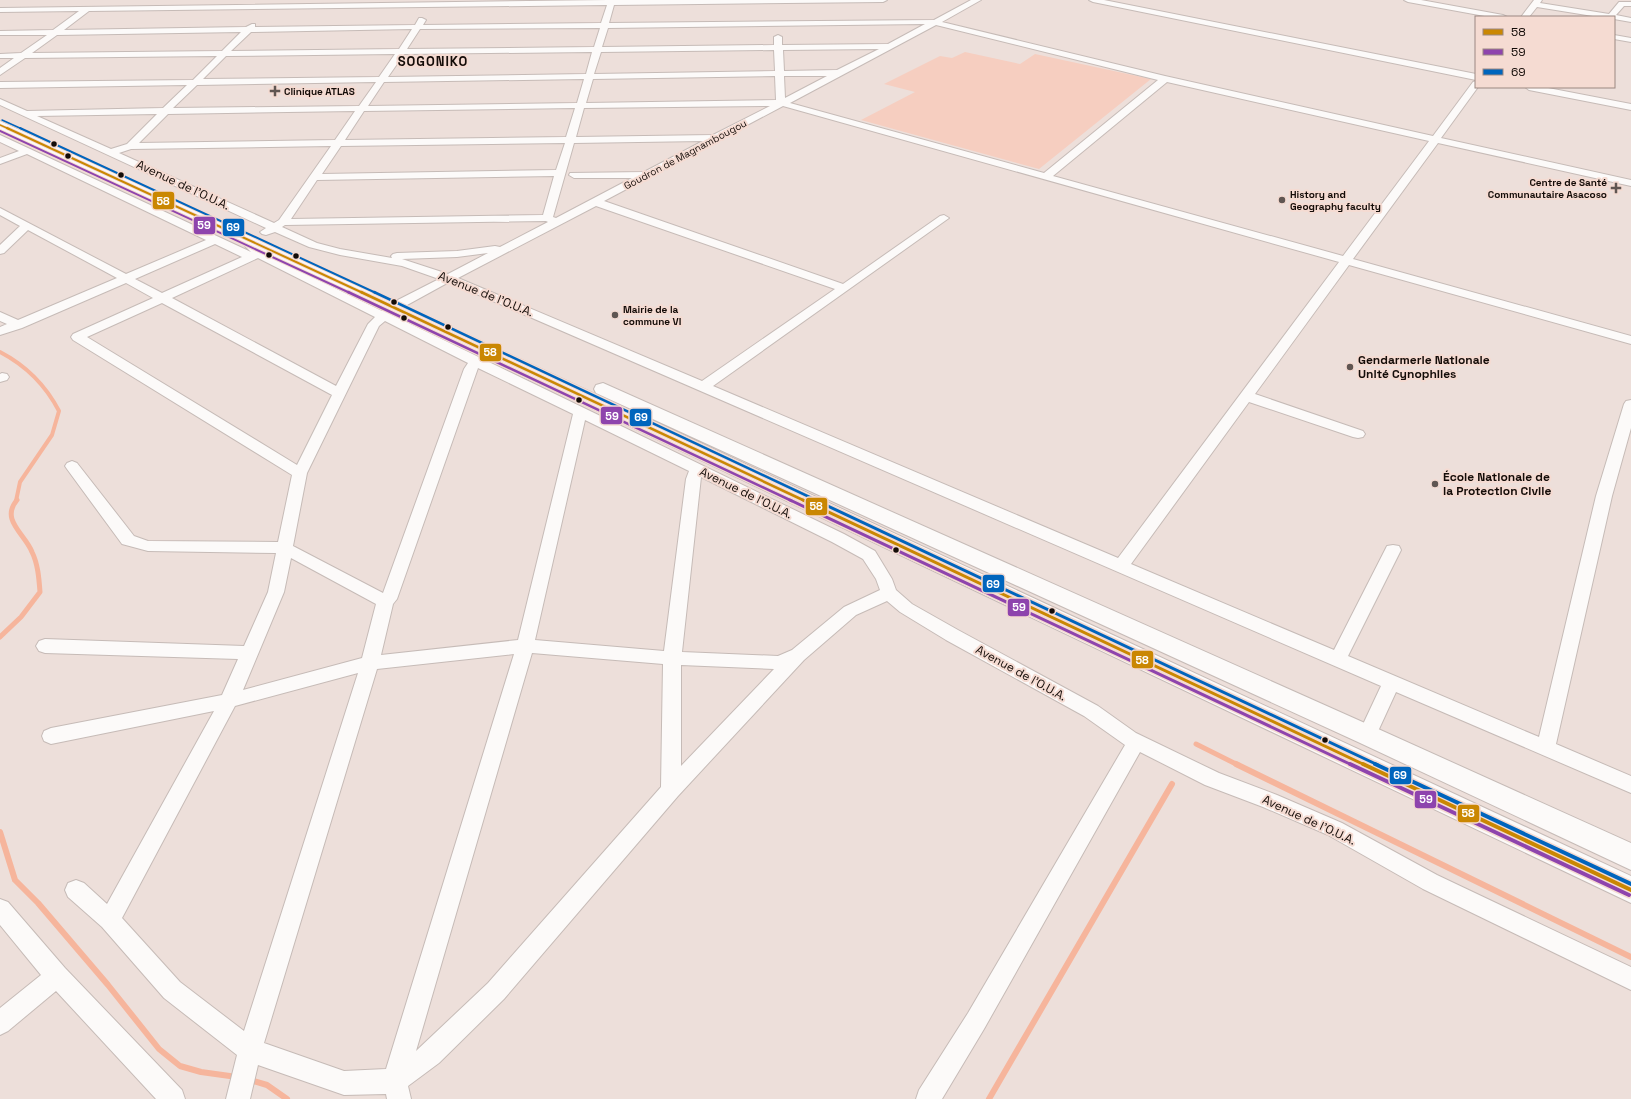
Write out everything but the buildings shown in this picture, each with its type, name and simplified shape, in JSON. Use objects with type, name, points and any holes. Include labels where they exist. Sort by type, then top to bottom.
[{"type":"highway","name":"Avenue de l'O.U.A.","points":[[0,114],[274,228],[319,261],[394,308],[1367,735],[1631,857]]},
{"type":"highway","name":"Avenue de l'O.U.A.","points":[[0,125],[394,308],[1631,890]]},
{"type":"street","points":[[0,72],[100,0]]},
{"type":"street","points":[[130,146],[278,0]]},
{"type":"street","points":[[0,33],[605,26],[883,0]]},
{"type":"street","name":"Goudron de Magnambougou","points":[[394,308],[506,248],[552,220],[595,202],[891,46],[934,22],[959,4],[974,0]]},
{"type":"street","points":[[1093,0],[1475,76]]},
{"type":"street","points":[[1408,0],[1497,16]]},
{"type":"street","points":[[0,10],[271,7],[355,3],[432,5],[612,2],[778,10],[934,22],[1165,79],[1631,183]]},
{"type":"street","points":[[274,228],[552,220],[560,174],[612,2]]},
{"type":"street","points":[[1526,16],[1536,2],[1614,13],[1631,13]]},
{"type":"street","points":[[1614,13],[1622,4],[1631,4]]},
{"type":"street","points":[[274,228],[314,177],[432,5]]},
{"type":"street","points":[[778,10],[781,103]]},
{"type":"street","points":[[1614,13],[1631,20]]},
{"type":"street","points":[[1615,37],[1631,40]]},
{"type":"street","points":[[0,56],[891,46]]},
{"type":"street","points":[[0,84],[840,73]]},
{"type":"street","points":[[1045,177],[1165,79]]},
{"type":"street","points":[[1121,566],[1475,85]]},
{"type":"street","points":[[1534,88],[1631,107]]},
{"type":"street","name":"Avenue de l'O.U.A.","points":[[0,102],[313,245],[340,252],[404,263],[449,278],[1631,785]]},
{"type":"street","points":[[24,113],[781,103],[1631,340]]},
{"type":"street","points":[[111,152],[130,146],[715,138]]},
{"type":"street","name":"Avenue de l'O.U.A.","points":[[2,141],[247,255],[258,255],[279,265],[394,308],[476,361],[838,538],[869,555],[884,579],[889,593],[906,608],[952,635],[1091,711],[1136,742],[1212,779],[1270,801],[1335,829],[1430,882],[1631,979]]},
{"type":"street","points":[[0,161],[27,152]]},
{"type":"street","points":[[314,177],[560,174]]},
{"type":"street","points":[[574,175],[646,175]]},
{"type":"street","points":[[595,202],[844,288]]},
{"type":"street","points":[[0,211],[339,393]]},
{"type":"street","points":[[703,387],[944,218]]},
{"type":"street","points":[[0,251],[26,226]]},
{"type":"street","points":[[0,331],[18,325],[216,240]]},
{"type":"street","points":[[246,240],[258,255],[77,337],[300,473]]},
{"type":"street","points":[[371,257],[457,254],[506,248]]},
{"type":"street","points":[[110,920],[229,701],[276,592],[300,473],[374,324],[394,308]]},
{"type":"street","points":[[0,316],[18,325]]},
{"type":"street","points":[[238,1099],[250,1050],[370,663],[385,602],[389,599],[471,369],[476,361]]},
{"type":"street","points":[[1246,396],[1358,434]]},
{"type":"street","points":[[1546,748],[1604,496],[1631,404]]},
{"type":"street","points":[[397,1090],[525,646],[580,412]]},
{"type":"street","points":[[72,466],[128,540],[148,546],[285,548],[385,602]]},
{"type":"street","points":[[671,790],[672,658],[692,479],[697,469]]},
{"type":"street","points":[[1338,659],[1393,550]]},
{"type":"street","points":[[397,1090],[496,991],[671,790],[798,655],[850,611],[889,593]]},
{"type":"street","points":[[45,646],[250,653]]},
{"type":"street","points":[[51,736],[229,701],[370,663],[525,646],[672,658],[780,663],[798,655]]},
{"type":"street","points":[[1367,735],[1392,682]]},
{"type":"street","points":[[928,1099],[976,1021],[1136,742]]},
{"type":"street","points":[[76,890],[110,920],[172,990],[250,1050],[344,1083],[397,1090]]},
{"type":"street","points":[[0,909],[57,976],[173,1099]]},
{"type":"street","points":[[0,1023],[57,976]]},
{"type":"shaded area","points":[[965,52],[1020,64],[1035,54],[1151,79],[1039,169],[861,120],[915,92],[884,84],[940,56],[952,58]]},
{"type":"waterway","points":[[0,352],[18,363],[34,377],[48,393],[59,411],[52,435],[20,482],[16,501]]},
{"type":"waterway","points":[[0,637],[21,617],[40,592],[36,561],[29,545],[12,520],[12,507],[17,500]]},
{"type":"waterway","points":[[1196,744],[1236,764]]},
{"type":"waterway","points":[[1236,764],[1631,957]]},
{"type":"waterway","points":[[989,1099],[1172,784]]},
{"type":"waterway","points":[[0,832],[15,880],[38,903],[108,985],[159,1049],[180,1066],[201,1072],[237,1077]]},
{"type":"waterway","points":[[250,1080],[267,1085],[287,1099]]},
{"type":"transit line","name":"69","points":[[2,120],[421,314],[1631,884]]},
{"type":"transit line","name":"58","points":[[0,125],[419,319],[1631,890]]},
{"type":"transit line","name":"59","points":[[0,131],[417,324],[1629,895]]},
{"type":"place","name":"Clinique ATLAS","points":[[275,91]]},
{"type":"place","name":"Centre de Santé Communautaire Asacoso","points":[[1616,188]]},
{"type":"place","name":"History and Geography faculty","points":[[1282,200]]},
{"type":"place","name":"Mairie de la commune VI","points":[[615,315]]},
{"type":"place","name":"Gendarmerie Nationale Unité Cynophiles","points":[[1350,367]]},
{"type":"place","name":"École Nationale de la Protection Civile","points":[[1435,484]]},
{"type":"district","name":"SOGONIKO","points":[[433,61]]}]
